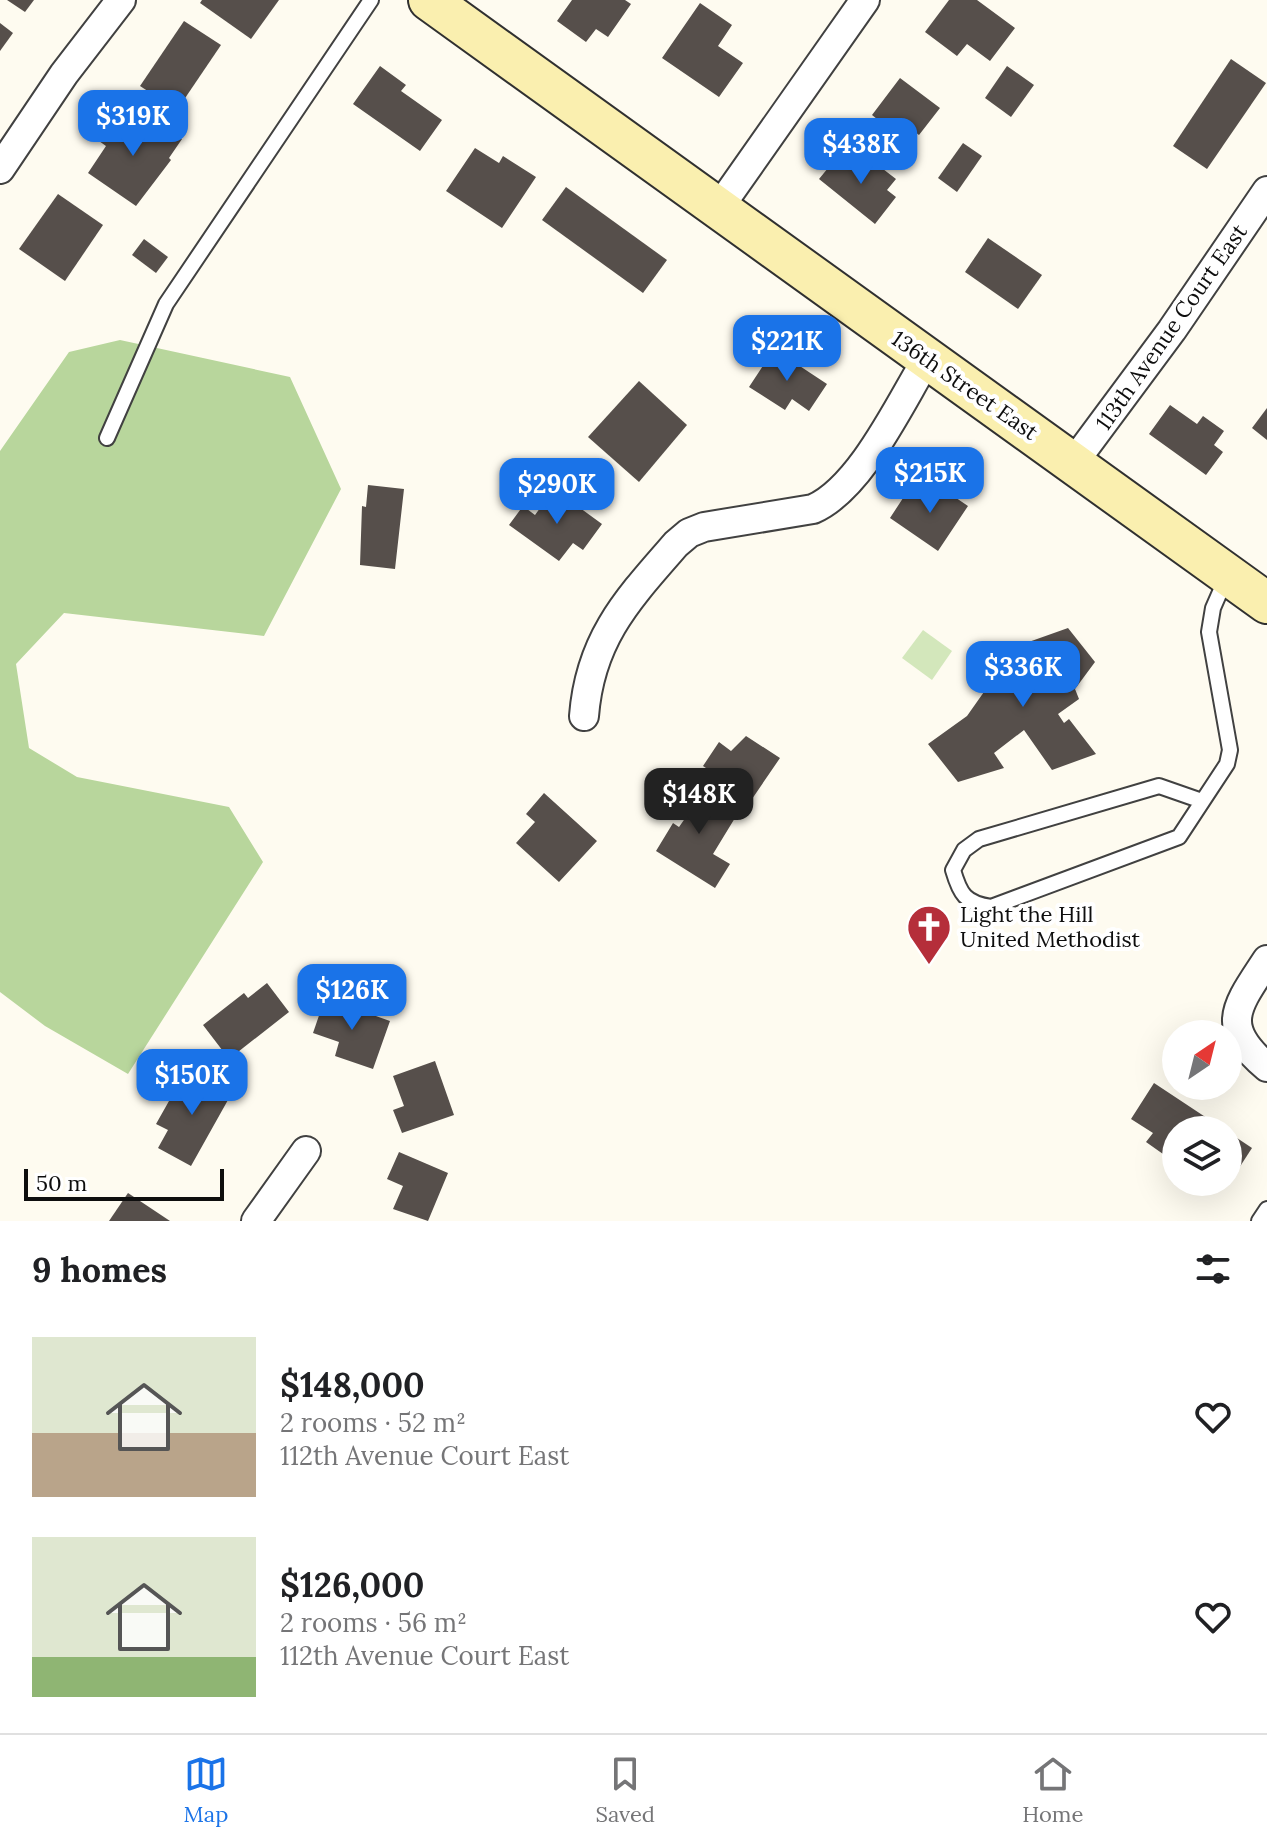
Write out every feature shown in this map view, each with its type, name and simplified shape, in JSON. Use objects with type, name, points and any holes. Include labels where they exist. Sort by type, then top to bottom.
[{"type":"street","points":[[0,169],[64,74],[121,0]]},
{"type":"street","name":"136th Street East","points":[[429,0],[1267,603]]},
{"type":"street","points":[[718,209],[865,0]]},
{"type":"street","name":"113th Avenue Court East","points":[[1074,462],[1172,330],[1267,191]]},
{"type":"street","points":[[584,716],[587,682],[610,624],[676,544],[689,533],[704,527],[813,509],[827,503],[865,458],[927,359]]},
{"type":"street","points":[[1267,960],[1239,1004],[1234,1021],[1238,1037],[1267,1067]]},
{"type":"street","points":[[256,1221],[306,1151]]},
{"type":"lane","points":[[107,438],[166,304],[371,0]]},
{"type":"lane","points":[[1202,801],[1159,786],[979,839],[964,850],[953,870],[960,894],[972,904],[991,907],[1179,837],[1227,764],[1230,750],[1209,632],[1213,608],[1228,575]]},
{"type":"lane","points":[[1259,1221],[1267,1209]]},
{"type":"green space","points":[[120,340],[290,377],[341,489],[264,636],[64,613],[16,664],[29,748],[77,777],[229,807],[263,862],[128,1074],[45,1026],[0,992],[0,451],[69,352]]},
{"type":"green space","points":[[923,630],[952,651],[932,680],[902,658]]},
{"type":"building","points":[[7,0],[34,0],[25,12]]},
{"type":"building","points":[[202,0],[279,0],[251,39],[200,3]]},
{"type":"building","points":[[572,0],[625,0],[631,4],[608,37],[596,29],[586,42],[557,21]]},
{"type":"building","points":[[949,0],[977,0],[1015,28],[990,61],[967,44],[957,56],[925,32]]},
{"type":"building","points":[[700,3],[732,25],[718,46],[743,63],[719,97],[662,58]]},
{"type":"building","points":[[184,21],[221,45],[177,110],[140,86]]},
{"type":"building","points":[[0,23],[13,33],[0,51]]},
{"type":"building","points":[[1231,59],[1266,83],[1207,169],[1173,146]]},
{"type":"building","points":[[380,66],[406,85],[401,91],[442,120],[420,151],[353,104]]},
{"type":"building","points":[[1007,66],[1034,85],[1011,117],[985,98]]},
{"type":"building","points":[[900,78],[940,108],[919,135],[905,125],[897,135],[872,115]]},
{"type":"building","points":[[119,112],[159,139],[167,128],[182,139],[169,158],[171,160],[136,206],[88,173],[106,146],[99,141]]},
{"type":"building","points":[[963,143],[982,156],[957,192],[938,178]]},
{"type":"building","points":[[475,148],[499,163],[503,156],[536,177],[502,228],[446,191]]},
{"type":"building","points":[[842,151],[863,168],[870,159],[896,179],[887,190],[896,197],[875,224],[819,179]]},
{"type":"building","points":[[566,187],[667,260],[643,293],[542,220]]},
{"type":"building","points":[[58,194],[103,225],[65,281],[19,249]]},
{"type":"building","points":[[988,238],[1042,275],[1018,309],[965,272]]},
{"type":"building","points":[[144,239],[168,257],[156,273],[132,255]]},
{"type":"building","points":[[774,349],[827,384],[809,411],[792,399],[785,410],[749,387]]},
{"type":"building","points":[[639,381],[687,425],[639,482],[588,437]]},
{"type":"building","points":[[1170,405],[1197,424],[1203,416],[1224,431],[1214,445],[1223,452],[1206,475],[1149,434]]},
{"type":"building","points":[[1267,408],[1267,440],[1252,428]]},
{"type":"building","points":[[931,481],[968,506],[938,551],[890,518],[907,492],[918,499]]},
{"type":"building","points":[[368,485],[404,489],[395,569],[360,565],[362,506],[366,507]]},
{"type":"building","points":[[554,489],[602,524],[583,550],[573,543],[559,561],[509,525],[523,506],[535,515]]},
{"type":"building","points":[[1068,628],[1095,662],[1075,689],[1079,699],[1058,714],[1064,723],[1069,719],[1096,754],[1052,770],[1024,730],[994,753],[1004,768],[958,782],[928,744],[967,716],[998,672],[1007,683],[1013,680],[998,653]]},
{"type":"building","points":[[746,736],[780,758],[752,799],[703,766],[719,742],[731,751]]},
{"type":"building","points":[[690,784],[738,813],[713,854],[730,864],[715,888],[656,851],[673,823],[679,827],[686,817],[680,813],[684,807],[678,803]]},
{"type":"building","points":[[544,793],[597,841],[559,882],[516,843],[535,822],[526,814]]},
{"type":"building","points":[[267,983],[289,1012],[229,1059],[203,1025],[244,993],[248,998]]},
{"type":"building","points":[[325,998],[390,1021],[373,1069],[335,1056],[339,1042],[313,1033]]},
{"type":"building","points":[[435,1061],[454,1115],[402,1133],[393,1110],[404,1106],[393,1076]]},
{"type":"building","points":[[201,1074],[233,1091],[191,1166],[158,1148],[168,1130],[156,1124],[182,1078],[195,1085]]},
{"type":"building","points":[[1154,1083],[1162,1088],[1162,1100],[1180,1100],[1204,1116],[1162,1116],[1162,1153],[1146,1142],[1153,1133],[1131,1119]]},
{"type":"building","points":[[1242,1141],[1252,1148],[1242,1163]]},
{"type":"building","points":[[399,1152],[448,1173],[428,1221],[393,1209],[403,1186],[387,1179]]},
{"type":"building","points":[[128,1193],[170,1221],[109,1221]]},
{"type":"place","name":"Light the Hill United Methodist","points":[[929,966]]}]
